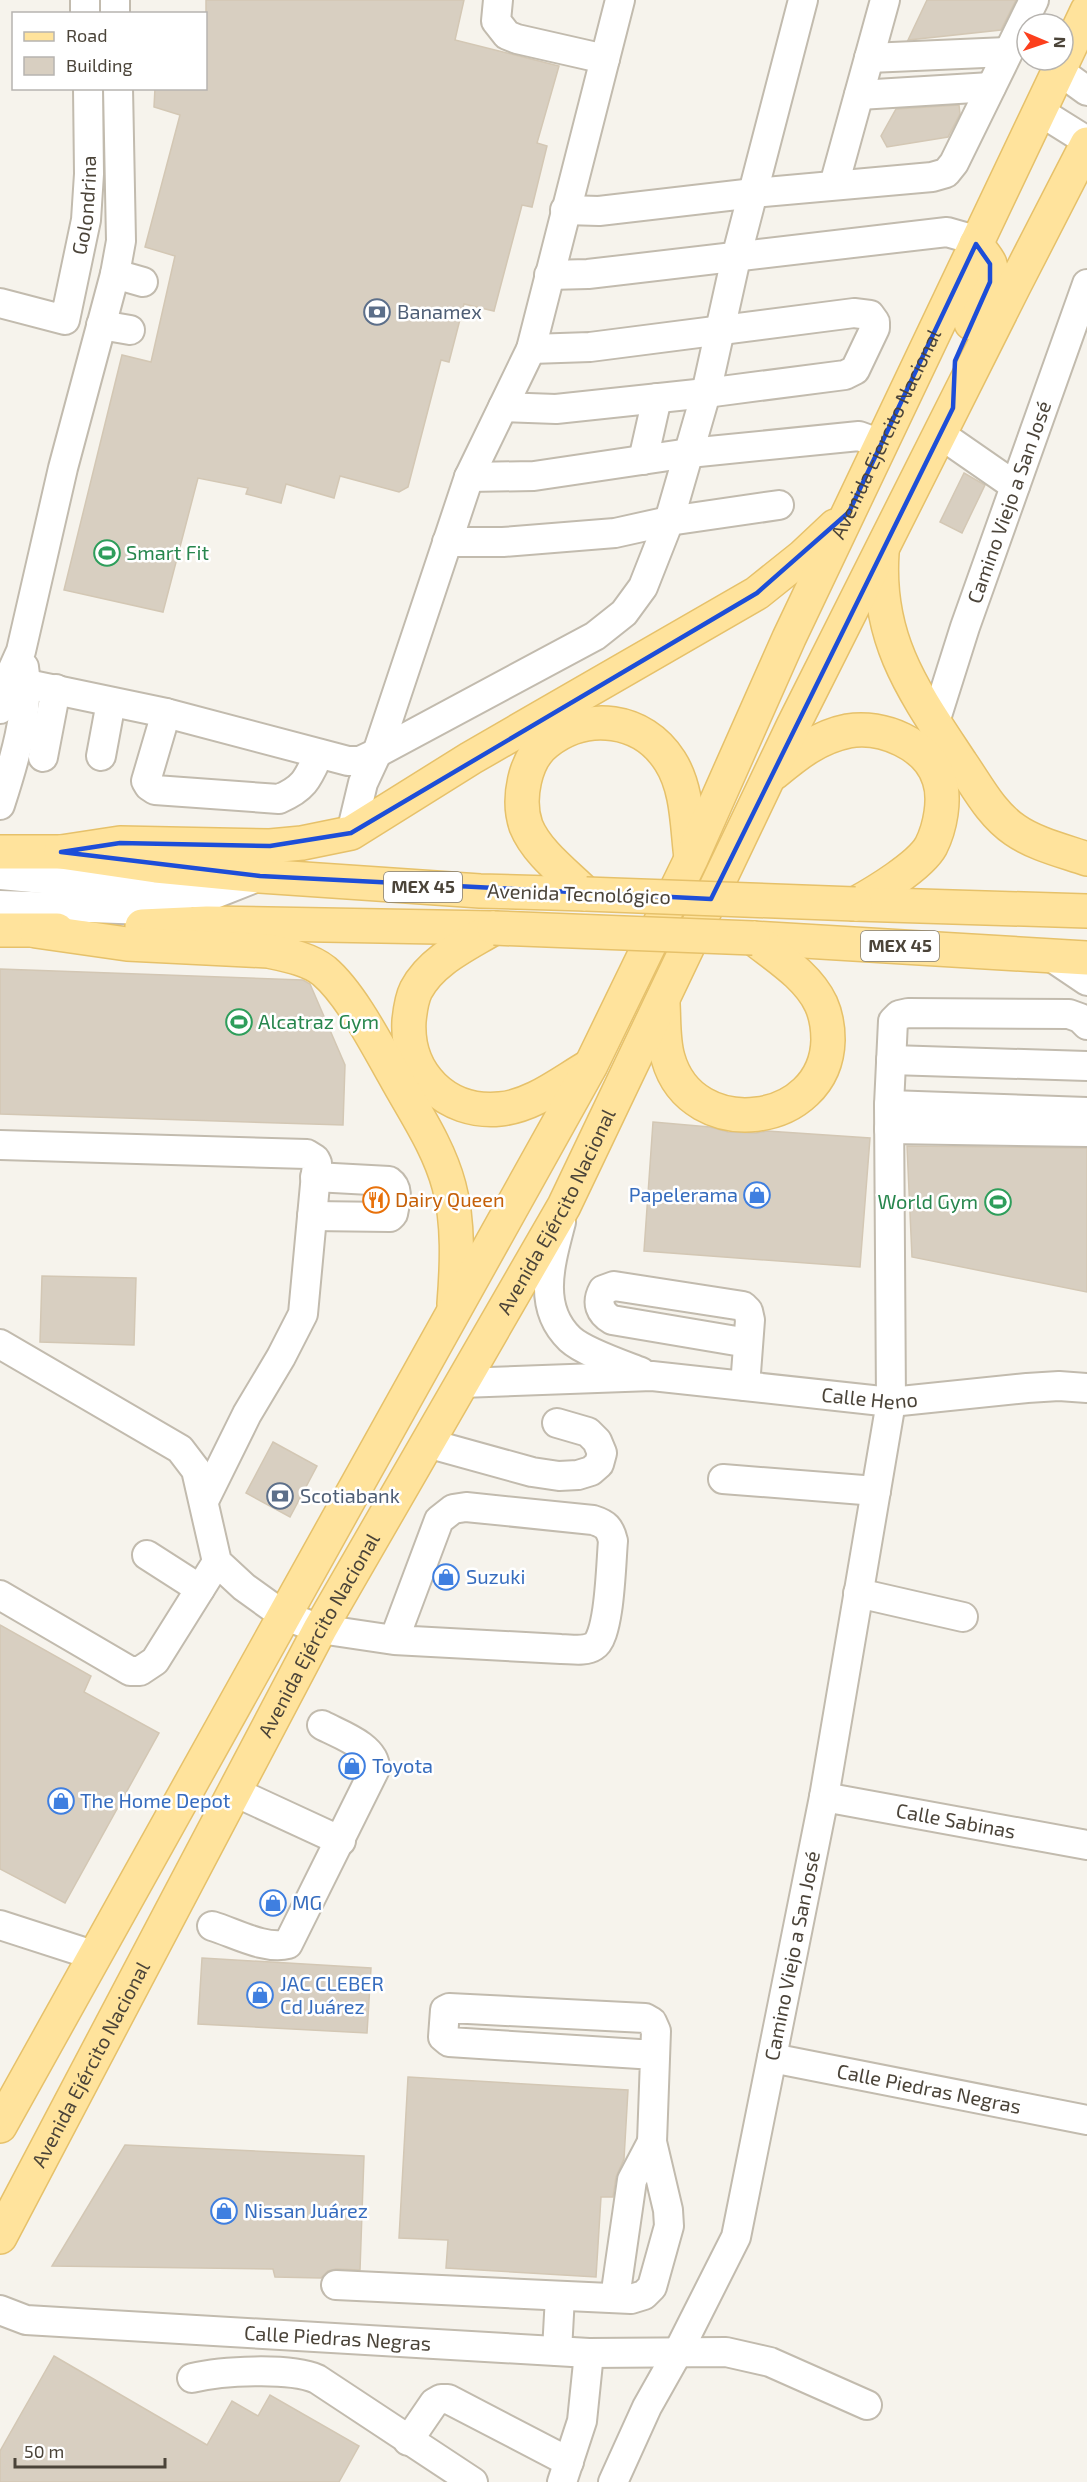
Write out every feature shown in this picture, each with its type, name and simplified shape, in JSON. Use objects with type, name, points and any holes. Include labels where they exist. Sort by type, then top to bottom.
[{"type":"main road","name":"Avenida Ejercito Nacional","points":[[1075,35],[1087,11]]},
{"type":"main road","name":"Avenida Ejercito Nacional","points":[[691,859],[789,638],[1057,72]]},
{"type":"main road","points":[[767,778],[1087,143]]},
{"type":"main road","points":[[946,421],[955,361],[986,291],[991,274],[990,264],[976,244]]},
{"type":"main road","points":[[61,852],[120,843],[270,846],[302,843],[351,833],[471,758],[757,593],[802,557],[849,512]]},
{"type":"main road","points":[[882,548],[880,581],[884,610],[891,639],[904,671],[991,808],[1016,831],[1087,859]]},
{"type":"main road","points":[[586,894],[540,848],[527,827],[523,813],[522,794],[532,763],[546,742],[570,730],[595,724],[623,724],[636,728],[657,742],[671,762],[679,781],[685,805],[691,859]]},
{"type":"main road","points":[[767,778],[811,744],[851,731],[871,730],[895,736],[917,749],[929,760],[939,779],[941,798],[939,824],[930,848],[889,885],[855,904]]},
{"type":"main road","name":"Avenida Ejército Nacional","points":[[0,2237],[320,1629],[564,1206],[767,778]]},
{"type":"main road","name":"Avenida Tecnológico","points":[[0,852],[61,852],[156,866],[260,876],[480,891],[1087,911]]},
{"type":"main road","name":"Avenida Ejército Nacional","points":[[0,2126],[283,1614],[591,1065],[691,859]]},
{"type":"main road","name":"Avenida Tecnológico","points":[[0,930],[36,931],[207,923],[494,928],[753,938],[1087,958]]},
{"type":"main road","points":[[494,928],[447,956],[428,972],[415,991],[409,1032],[414,1058],[420,1072],[431,1087],[453,1102],[481,1108],[500,1109],[521,1104],[591,1065]]},
{"type":"main road","points":[[36,931],[127,944],[268,951],[288,955],[323,970],[337,985],[358,1015],[434,1146],[450,1186],[457,1269],[453,1313]]},
{"type":"main road","points":[[663,1001],[664,1037],[668,1060],[679,1081],[696,1100],[722,1113],[749,1115],[768,1113],[790,1104],[809,1089],[822,1071],[827,1052],[828,1029],[822,1006],[812,989],[753,938]]},
{"type":"street","points":[[498,0],[496,21],[507,34],[517,39],[605,59]]},
{"type":"street","points":[[351,833],[363,783],[377,753],[469,477],[531,349],[620,0]]},
{"type":"street","points":[[17,682],[166,713],[318,754],[348,761],[360,761],[595,636],[624,613],[643,587],[669,521],[689,453],[706,393],[736,258],[803,0]]},
{"type":"street","points":[[834,185],[885,0]]},
{"type":"street","points":[[565,210],[599,211],[754,193],[932,177],[946,172],[954,163],[1034,0]]},
{"type":"street","points":[[869,58],[1007,52]]},
{"type":"street","points":[[1061,72],[1087,92]]},
{"type":"street","points":[[859,95],[991,87]]},
{"type":"street","name":"Golondrina","points":[[0,303],[65,320],[86,220],[89,174],[88,90]]},
{"type":"street","points":[[0,709],[17,682],[21,651],[63,468],[115,274],[121,241],[118,90]]},
{"type":"street","points":[[1039,111],[1087,143]]},
{"type":"street","points":[[549,275],[588,274],[947,232],[968,238],[976,244]]},
{"type":"street","points":[[115,274],[143,282]]},
{"type":"street","name":"Camino Viejo a San José","points":[[935,722],[1087,284]]},
{"type":"street","points":[[503,407],[556,409],[706,393],[851,373],[855,370],[875,328],[875,322],[870,315],[854,313],[590,347],[531,349]]},
{"type":"street","points":[[101,324],[130,330]]},
{"type":"street","points":[[644,460],[657,398]]},
{"type":"street","points":[[946,421],[1015,486]]},
{"type":"street","points":[[469,477],[534,476],[689,453],[859,436],[881,444]]},
{"type":"street","points":[[447,542],[503,542],[615,533],[669,521],[779,506]]},
{"type":"street","points":[[0,805],[25,706],[17,682]]},
{"type":"street","points":[[44,757],[56,689]]},
{"type":"street","points":[[101,756],[111,702]]},
{"type":"street","points":[[166,713],[146,781],[155,790],[279,799],[296,792],[305,783],[318,754]]},
{"type":"street","points":[[0,875],[212,895],[260,876]]},
{"type":"street","points":[[0,905],[210,912],[245,924]]},
{"type":"street","points":[[1047,954],[1087,946]]},
{"type":"street","points":[[1047,954],[1087,981]]},
{"type":"street","name":"Camino Viejo a San José","points":[[613,2482],[647,2407],[678,2352],[736,2237],[824,1797],[891,1402],[889,1117],[893,1022],[899,1015],[908,1013],[1069,1014],[1080,1018],[1087,1025]]},
{"type":"street","points":[[891,1060],[1087,1066]]},
{"type":"street","points":[[889,1117],[1087,1112]]},
{"type":"street","points":[[889,1117],[1087,1132]]},
{"type":"street","points":[[0,1145],[307,1154],[315,1158],[303,1314],[281,1358],[247,1414],[204,1501]]},
{"type":"street","points":[[312,1216],[390,1217],[393,1214],[396,1190],[389,1181],[315,1177]]},
{"type":"street","name":"Calle Heno","points":[[564,1206],[550,1269],[549,1300],[557,1321],[571,1340],[602,1356],[652,1376]]},
{"type":"street","points":[[744,1386],[748,1342]]},
{"type":"street","points":[[0,1344],[180,1449],[196,1470],[217,1562],[244,1587],[283,1614],[320,1629],[394,1640],[561,1649],[585,1649],[595,1646],[600,1641],[605,1627],[613,1541],[611,1530],[605,1524],[593,1520],[466,1507],[453,1509],[439,1520],[394,1640]]},
{"type":"street","name":"Calle Heno","points":[[461,1383],[652,1376],[891,1402],[1027,1388],[1059,1386],[1087,1388]]},
{"type":"street","points":[[427,1443],[532,1472],[559,1476],[578,1475],[591,1471],[599,1464],[602,1453],[597,1441],[588,1432],[557,1423]]},
{"type":"street","points":[[723,1479],[876,1491]]},
{"type":"street","points":[[147,1555],[200,1589]]},
{"type":"street","points":[[0,1594],[130,1671],[140,1671],[155,1661],[217,1562]]},
{"type":"street","points":[[858,1593],[963,1617]]},
{"type":"street","points":[[212,1926],[266,1944],[279,1947],[288,1944],[374,1774],[376,1763],[372,1756],[360,1746],[322,1725]]},
{"type":"street","points":[[235,1792],[341,1841]]},
{"type":"street","name":"Calle Sabinas","points":[[824,1797],[1087,1845]]},
{"type":"street","points":[[0,1924],[96,1956]]},
{"type":"street","points":[[336,2285],[615,2298],[644,2295],[652,2287],[669,2226],[668,2210],[652,2142],[656,2031],[652,2022],[645,2018],[449,2008],[444,2014],[443,2037],[449,2042],[655,2055]]},
{"type":"street","name":"Calle Piedras Negras","points":[[772,2058],[1087,2120]]},
{"type":"street","points":[[615,2298],[632,2180],[652,2142]]},
{"type":"street","points":[[557,2351],[560,2296]]},
{"type":"street","name":"Calle Piedras Negras","points":[[0,2310],[26,2320],[589,2353],[726,2352],[770,2362],[867,2405]]},
{"type":"street","points":[[408,2440],[435,2403],[441,2399],[448,2399],[565,2472],[582,2421],[589,2353]]},
{"type":"street","points":[[192,2378],[220,2374],[292,2372],[317,2379],[473,2482]]},
{"type":"highlighted area","points":[[976,244],[990,264],[990,282],[955,361],[953,408],[711,899],[260,876],[61,852],[120,843],[270,846],[351,833],[757,593],[849,512]]},
{"type":"building","points":[[206,0],[464,0],[455,40],[559,66],[537,143],[547,146],[532,207],[522,205],[494,311],[464,304],[449,362],[441,360],[408,487],[399,492],[340,476],[334,498],[286,484],[281,503],[246,494],[248,488],[198,478],[163,612],[64,590],[122,355],[151,362],[175,256],[145,247],[180,115],[154,107],[155,90],[207,90]]},
{"type":"building","points":[[927,0],[1016,0],[1001,30],[908,40]]},
{"type":"building","points":[[959,105],[960,114],[948,137],[887,147],[881,136],[896,109]]},
{"type":"building","points":[[964,473],[985,485],[962,533],[940,522]]},
{"type":"building","points":[[0,969],[303,980],[310,984],[345,1065],[343,1125],[0,1114]]},
{"type":"building","name":"Papelerama","points":[[653,1122],[710,1127],[728,1132],[767,1131],[870,1138],[860,1267],[644,1251]]},
{"type":"building","name":"World Gym","points":[[907,1146],[1087,1148],[1087,1292],[912,1257]]},
{"type":"building","points":[[42,1276],[136,1278],[134,1345],[40,1342]]},
{"type":"building","points":[[273,1442],[317,1466],[290,1517],[246,1493]]},
{"type":"building","name":"The Home Depot","points":[[0,1625],[91,1676],[84,1692],[159,1733],[65,1903],[0,1869]]},
{"type":"building","name":"JAC CLEBER Cd Juárez","points":[[202,1958],[371,1968],[367,2033],[198,2024]]},
{"type":"building","points":[[408,2077],[628,2090],[624,2159],[616,2177],[613,2197],[601,2197],[596,2277],[446,2268],[448,2240],[399,2238]]},
{"type":"building","name":"Nissan Juárez","points":[[125,2145],[364,2156],[360,2270],[336,2269],[328,2271],[321,2278],[275,2277],[273,2269],[52,2266]]},
{"type":"building","points":[[54,2356],[207,2445],[232,2401],[258,2416],[270,2395],[359,2446],[339,2482],[0,2482],[0,2451]]},
{"type":"place","name":"Banamex","points":[[377,312]]},
{"type":"place","name":"Smart Fit","points":[[107,553]]},
{"type":"place","name":"Alcatraz Gym","points":[[239,1022]]},
{"type":"place","name":"Papelerama","points":[[757,1195]]},
{"type":"place","name":"Dairy Queen","points":[[376,1200]]},
{"type":"place","name":"World Gym","points":[[998,1202]]},
{"type":"place","name":"Scotiabank","points":[[280,1496]]},
{"type":"place","name":"Suzuki","points":[[446,1577]]},
{"type":"place","name":"Toyota","points":[[352,1766]]},
{"type":"place","name":"The Home Depot","points":[[61,1801]]},
{"type":"place","name":"MG","points":[[273,1903]]},
{"type":"place","name":"JAC CLEBER Cd Juárez","points":[[260,1995]]},
{"type":"place","name":"Nissan Juárez","points":[[224,2211]]}]
